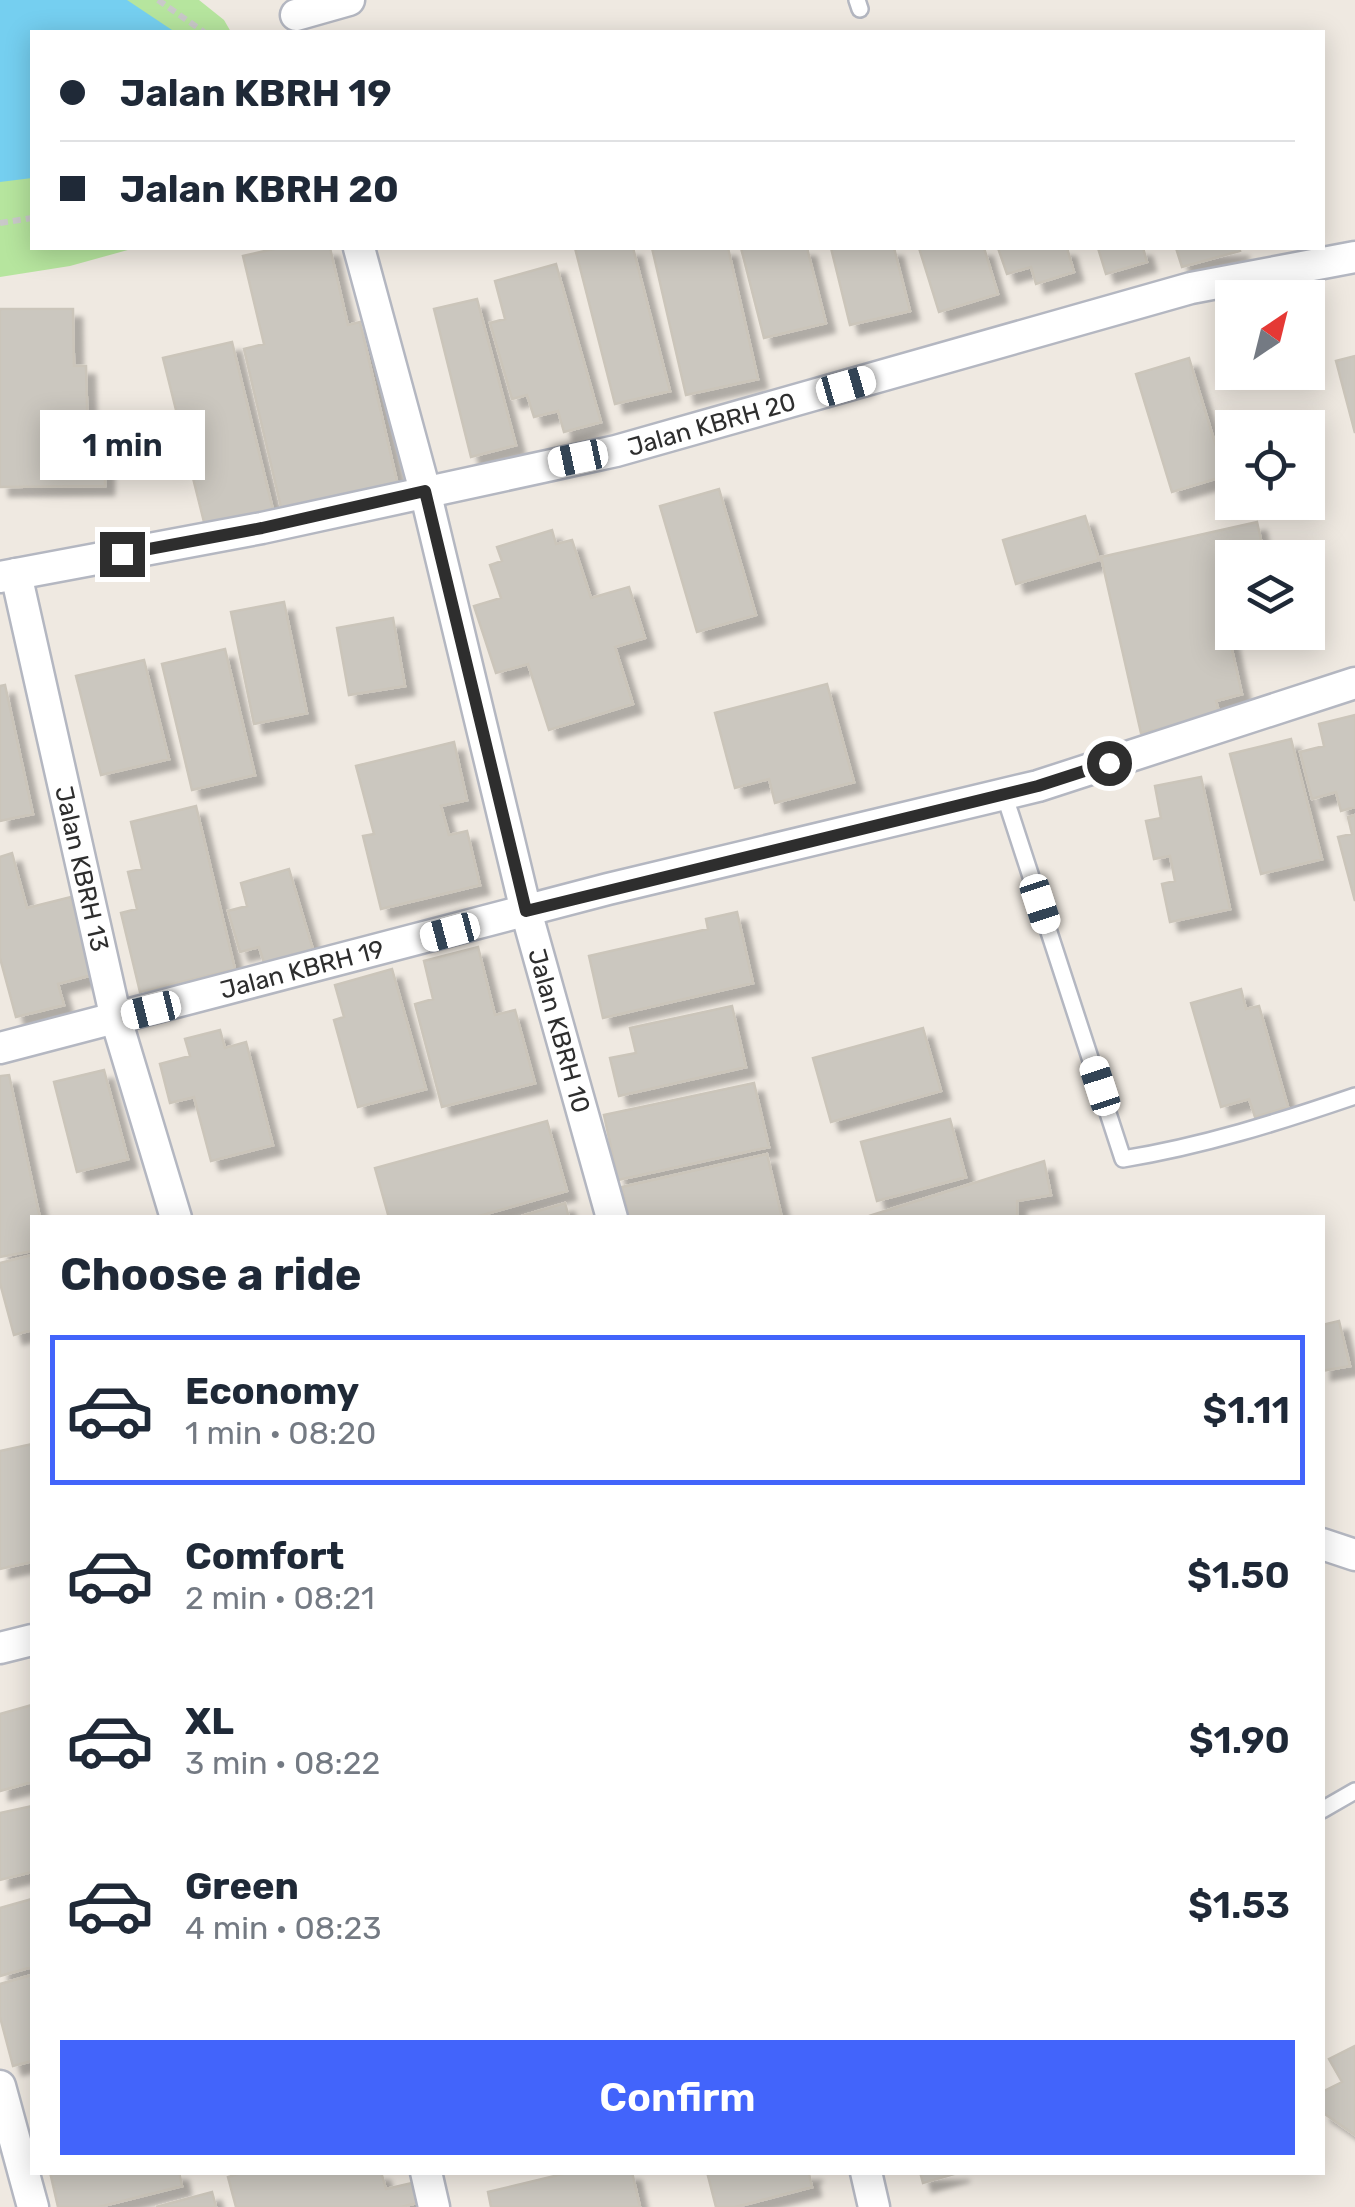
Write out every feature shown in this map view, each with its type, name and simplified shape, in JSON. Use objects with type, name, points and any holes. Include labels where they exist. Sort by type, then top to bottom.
[{"type":"street","points":[[296,16],[349,0]]},
{"type":"street","name":"Jalan KBRH 10","points":[[360,250],[425,491],[526,911],[611,1215]]},
{"type":"street","name":"Jalan KBRH 20","points":[[8,576],[262,528],[616,450],[1191,288],[1355,257]]},
{"type":"street","name":"Jalan KBRH 13","points":[[8,576],[116,1018],[175,1215]]},
{"type":"street","name":"Jalan KBRH 19","points":[[0,1048],[526,911],[1004,794],[1355,682]]},
{"type":"street","points":[[1325,1545],[1355,1555]]},
{"type":"street","points":[[0,1648],[30,1640]]},
{"type":"street","points":[[0,2086],[33,2207]]},
{"type":"street","points":[[427,2175],[434,2207]]},
{"type":"street","points":[[867,2175],[874,2207]]},
{"type":"lane","points":[[1004,794],[1124,1159],[1280,1122],[1355,1096]]},
{"type":"lane","points":[[1325,1808],[1355,1791]]},
{"type":"path","points":[[158,0],[201,30]]},
{"type":"path","points":[[0,222],[30,218]]},
{"type":"green space","points":[[0,0],[199,0],[224,20],[230,30],[30,30],[30,250],[128,250],[70,266],[0,277]]},
{"type":"water","points":[[0,0],[127,0],[172,30],[30,30],[30,178],[0,182]]},
{"type":"building","points":[[269,250],[330,250],[348,325],[360,322],[399,490],[283,516],[244,349],[264,344],[243,256]]},
{"type":"building","points":[[576,250],[634,250],[670,391],[615,404]]},
{"type":"building","points":[[652,250],[728,250],[758,379],[686,395]]},
{"type":"building","points":[[742,250],[808,250],[826,323],[764,338]]},
{"type":"building","points":[[831,250],[895,250],[910,311],[850,325]]},
{"type":"building","points":[[920,250],[985,250],[998,294],[939,312]]},
{"type":"building","points":[[999,250],[1068,250],[1074,272],[1036,284],[1031,267],[1007,274]]},
{"type":"building","points":[[1099,250],[1144,250],[1147,262],[1106,274]]},
{"type":"building","points":[[1177,250],[1240,251],[1182,267]]},
{"type":"building","points":[[556,264],[601,422],[564,432],[558,411],[534,417],[527,395],[512,399],[490,323],[505,319],[495,281]]},
{"type":"building","points":[[477,299],[516,445],[471,457],[434,309]]},
{"type":"building","points":[[0,309],[73,309],[74,366],[86,366],[88,444],[105,444],[105,486],[0,487]]},
{"type":"building","points":[[232,342],[275,518],[207,534],[163,358]]},
{"type":"building","points":[[1355,356],[1355,433],[1336,361]]},
{"type":"building","points":[[1189,358],[1215,443],[1215,479],[1172,492],[1136,374]]},
{"type":"building","points":[[719,489],[756,615],[697,632],[660,506]]},
{"type":"building","points":[[1085,516],[1099,560],[1016,584],[1003,540]]},
{"type":"building","points":[[1257,522],[1261,540],[1215,540],[1215,650],[1232,650],[1242,694],[1216,701],[1220,715],[1141,733],[1101,557]]},
{"type":"building","points":[[552,530],[556,544],[572,540],[591,598],[629,587],[645,638],[615,647],[633,704],[549,730],[528,664],[496,673],[474,606],[501,598],[490,565],[502,561],[497,547]]},
{"type":"building","points":[[284,602],[307,713],[254,724],[231,612]]},
{"type":"building","points":[[393,618],[405,686],[349,695],[337,628]]},
{"type":"building","points":[[225,649],[255,775],[192,790],[162,664]]},
{"type":"building","points":[[144,660],[169,759],[101,775],[76,676]]},
{"type":"building","points":[[827,684],[854,782],[775,803],[769,779],[735,788],[715,713]]},
{"type":"building","points":[[5,685],[33,814],[0,821],[0,686]]},
{"type":"building","points":[[1355,715],[1355,807],[1341,811],[1336,792],[1312,799],[1300,752],[1324,746],[1319,724]]},
{"type":"building","points":[[1291,739],[1322,859],[1261,874],[1230,754]]},
{"type":"building","points":[[454,742],[467,800],[441,806],[449,835],[467,831],[480,885],[381,909],[363,836],[374,834],[356,766]]},
{"type":"building","points":[[1201,777],[1230,909],[1170,922],[1162,884],[1175,881],[1170,856],[1154,859],[1146,821],[1161,818],[1155,786]]},
{"type":"building","points":[[196,806],[235,969],[140,992],[121,913],[137,909],[128,872],[142,869],[131,822]]},
{"type":"building","points":[[1355,815],[1355,901],[1338,837],[1352,834],[1348,817]]},
{"type":"building","points":[[12,853],[27,908],[71,897],[92,975],[58,984],[64,1005],[16,1017],[0,958],[0,857]]},
{"type":"building","points":[[289,869],[314,953],[265,966],[259,947],[240,952],[228,911],[247,906],[241,883]]},
{"type":"building","points":[[737,912],[753,983],[603,1018],[589,956],[708,929],[706,919]]},
{"type":"building","points":[[478,947],[495,1015],[515,1010],[535,1083],[442,1107],[415,1004],[433,999],[424,961]]},
{"type":"building","points":[[392,969],[426,1089],[358,1107],[334,1020],[344,1017],[335,985]]},
{"type":"building","points":[[1241,989],[1246,1009],[1259,1006],[1288,1107],[1255,1117],[1249,1099],[1221,1107],[1191,1003]]},
{"type":"building","points":[[732,1006],[746,1067],[619,1096],[610,1058],[636,1053],[630,1028]]},
{"type":"building","points":[[923,1028],[941,1091],[831,1122],[813,1058]]},
{"type":"building","points":[[220,1030],[225,1048],[246,1042],[273,1145],[211,1161],[194,1097],[170,1103],[160,1064],[190,1056],[185,1039]]},
{"type":"building","points":[[104,1070],[128,1159],[77,1172],[54,1082]]},
{"type":"building","points":[[9,1075],[39,1215],[30,1215],[30,1251],[0,1257],[0,1076]]},
{"type":"building","points":[[754,1083],[769,1147],[618,1180],[604,1115]]},
{"type":"building","points":[[950,1119],[966,1177],[877,1201],[861,1142]]},
{"type":"building","points":[[547,1121],[567,1191],[483,1215],[388,1215],[375,1168]]},
{"type":"building","points":[[767,1154],[781,1215],[628,1215],[622,1187]]},
{"type":"building","points":[[1044,1161],[1051,1195],[1017,1201],[1017,1215],[872,1215]]},
{"type":"building","points":[[565,1203],[568,1215],[525,1215]]},
{"type":"building","points":[[30,1256],[30,1331],[14,1335],[0,1283],[0,1263]]},
{"type":"building","points":[[1339,1321],[1350,1366],[1325,1370],[1325,1324]]},
{"type":"building","points":[[30,1444],[30,1562],[0,1569],[0,1451]]},
{"type":"building","points":[[30,1706],[30,1783],[0,1791],[0,1714]]},
{"type":"building","points":[[30,1806],[30,1872],[0,1880],[0,1813]]},
{"type":"building","points":[[30,1900],[30,1968],[0,1976],[0,1908]]},
{"type":"building","points":[[30,1976],[30,2062],[13,2066],[0,2017],[0,1984]]},
{"type":"building","points":[[1355,2046],[1355,2135],[1325,2114],[1325,2090],[1342,2082],[1329,2059]]},
{"type":"building","points":[[51,2175],[180,2175],[182,2186],[99,2207],[58,2207]]},
{"type":"building","points":[[382,2175],[386,2189],[412,2183],[417,2203],[401,2207],[236,2207],[228,2177]]},
{"type":"building","points":[[559,2175],[633,2175],[640,2207],[491,2207],[488,2192]]},
{"type":"building","points":[[708,2175],[809,2175],[812,2187],[736,2207],[716,2207]]},
{"type":"building","points":[[921,2175],[951,2175],[923,2183]]},
{"type":"building","points":[[212,2192],[216,2207],[156,2207]]},
{"type":"route","points":[[122,554],[262,528],[425,491],[526,911],[1038,786],[1109,763]]}]
